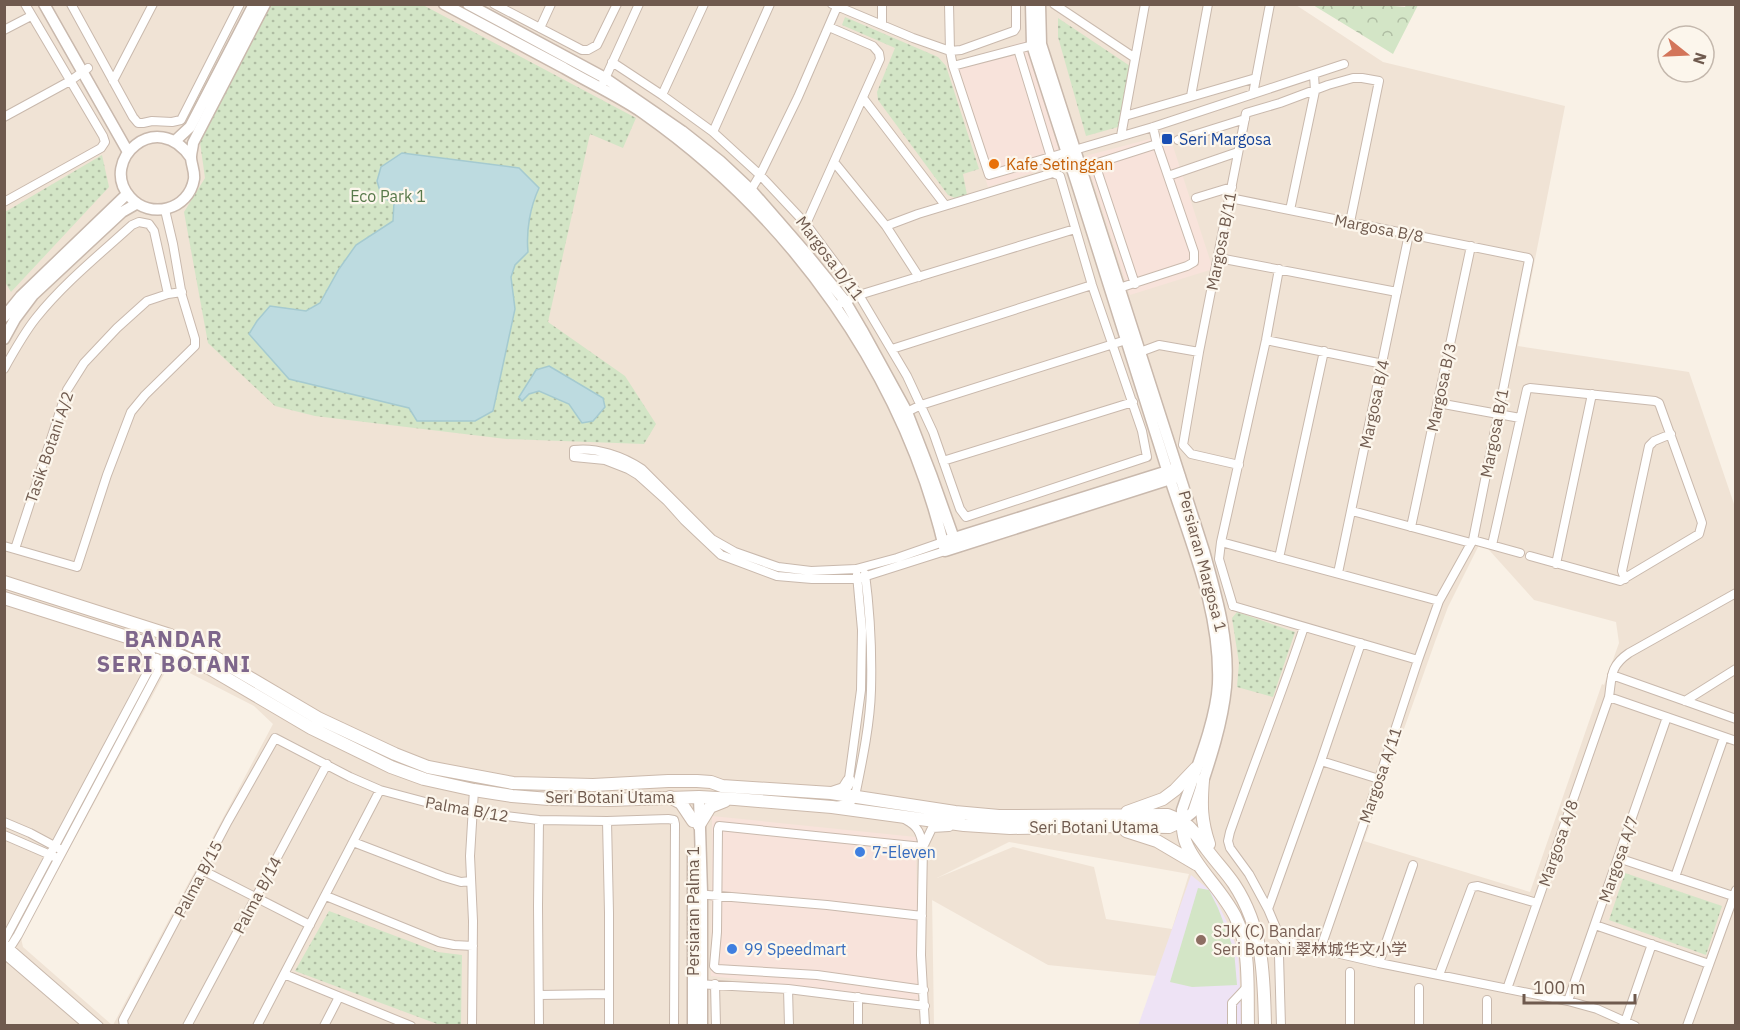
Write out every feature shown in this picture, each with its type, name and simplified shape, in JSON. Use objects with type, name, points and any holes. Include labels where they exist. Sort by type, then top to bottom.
[{"type":"main road","name":"Seri Botani Utama","points":[[4,582],[158,631],[202,651],[318,718],[428,767],[513,783],[593,785],[668,781],[711,782],[722,786],[831,793],[844,789],[869,798],[955,812],[999,816],[1168,815],[1182,820]]},
{"type":"main road","name":"Seri Botani Utama","points":[[4,598],[165,649],[208,668],[312,728],[391,767],[424,779],[474,790],[549,799],[609,800],[696,795],[832,807],[964,825],[1010,828],[1169,827],[1182,820]]},
{"type":"main road","points":[[158,631],[165,649],[177,646],[202,651]]},
{"type":"main road","points":[[138,641],[158,662],[192,661]]},
{"type":"main road","points":[[1120,815],[1163,799],[1196,768]]},
{"type":"main road","points":[[1203,780],[1201,808],[1203,827],[1223,870]]},
{"type":"main road","points":[[668,781],[673,786],[686,787],[696,795],[702,789],[722,786]]},
{"type":"main road","points":[[669,797],[681,803],[696,823],[710,807],[735,799]]},
{"type":"main road","points":[[1182,820],[1185,841],[1226,900],[1239,924],[1245,952],[1248,1026]]},
{"type":"main road","points":[[1182,820],[1197,834],[1240,893],[1259,940],[1265,1026]]},
{"type":"main road","points":[[1108,826],[1157,841],[1202,868]]},
{"type":"street","points":[[4,202],[100,148],[105,142],[25,4]]},
{"type":"street","points":[[44,4],[133,148]]},
{"type":"street","points":[[52,4],[85,70]]},
{"type":"street","points":[[113,81],[153,4]]},
{"type":"street","points":[[71,5],[138,123],[178,122],[183,117],[240,4]]},
{"type":"street","points":[[175,141],[190,127],[254,4]]},
{"type":"street","points":[[191,158],[193,143],[199,129],[265,4]]},
{"type":"street","points":[[444,4],[478,12],[605,78],[682,131],[720,161],[748,194],[806,253],[907,412],[955,543]]},
{"type":"street","points":[[468,4],[640,112],[748,194]]},
{"type":"street","points":[[494,4],[588,51],[597,45],[617,4]]},
{"type":"street","points":[[540,28],[551,4]]},
{"type":"street","points":[[601,88],[639,4]]},
{"type":"street","points":[[662,94],[704,4]]},
{"type":"street","points":[[713,132],[770,4]]},
{"type":"street","points":[[882,4],[882,25]]},
{"type":"street","points":[[949,4],[950,51],[953,66],[988,175],[1153,127],[1344,64]]},
{"type":"street","points":[[748,194],[760,175],[798,97],[829,27],[835,6],[950,51],[961,50],[1014,31],[1016,4]]},
{"type":"street","name":"Persiaran Margosa 1","points":[[1031,4],[1036,44],[1114,290],[1140,352],[1169,476],[1204,551],[1216,612],[1218,686],[1213,716],[1182,810],[1182,820]]},
{"type":"street","name":"Persiaran Margosa 1","points":[[1036,44],[1040,4]]},
{"type":"street","points":[[1054,4],[1136,58]]},
{"type":"street","points":[[1121,136],[1145,4]]},
{"type":"street","points":[[1191,96],[1208,4]]},
{"type":"street","points":[[1253,94],[1270,4]]},
{"type":"street","points":[[4,30],[31,16]]},
{"type":"street","points":[[806,224],[880,59],[879,53],[873,46],[829,27]]},
{"type":"street","points":[[953,66],[1036,44]]},
{"type":"street","points":[[1018,49],[1051,157]]},
{"type":"street","name":"Margosa D/11","points":[[612,62],[662,94],[713,132],[760,175],[806,224],[860,296],[892,349],[933,432],[960,509],[966,517],[1148,457],[1133,402]]},
{"type":"street","points":[[4,117],[70,81],[85,70]]},
{"type":"street","points":[[1290,210],[1315,91],[1314,75]]},
{"type":"street","points":[[1125,116],[1256,78]]},
{"type":"street","points":[[1178,140],[1245,119],[1246,113],[1280,104],[1328,85],[1353,78],[1379,81],[1350,222]]},
{"type":"street","points":[[863,98],[945,206]]},
{"type":"street","name":"Margosa B/11","points":[[1239,465],[1191,454],[1183,445],[1183,436],[1245,119]]},
{"type":"street","points":[[1114,290],[1194,262],[1194,252],[1153,127]]},
{"type":"street","points":[[156,137],[175,141],[185,148],[191,158],[194,180],[184,199],[165,210],[145,208],[136,204],[127,194],[121,173],[123,162],[133,148],[146,139],[156,137]]},
{"type":"street","points":[[1082,168],[1157,144]]},
{"type":"street","name":"Persiaran Margosa 1","points":[[1071,150],[1082,168],[1126,340],[1169,476],[1225,638],[1224,707],[1193,812],[1182,820]]},
{"type":"street","points":[[1168,176],[1238,153]]},
{"type":"street","points":[[834,162],[886,225],[919,277]]},
{"type":"street","points":[[1095,164],[1135,284]]},
{"type":"street","points":[[886,225],[1053,173],[1060,176],[1092,285],[1133,402],[943,462]]},
{"type":"street","points":[[1196,198],[1232,187]]},
{"type":"street","points":[[9,302],[127,194]]},
{"type":"street","name":"Margosa B/8","points":[[1230,198],[1528,258]]},
{"type":"street","points":[[10,318],[122,212],[136,204]]},
{"type":"street","points":[[4,546],[77,567],[107,475],[131,412],[195,346],[165,210]]},
{"type":"street","points":[[4,369],[20,341],[59,292],[132,225],[139,222],[150,224],[154,231],[168,294]]},
{"type":"street","points":[[840,304],[1075,229]]},
{"type":"street","name":"Margosa B/4","points":[[1338,573],[1409,234]]},
{"type":"street","name":"Margosa B/3","points":[[1411,527],[1471,246]]},
{"type":"street","points":[[1219,258],[1397,292]]},
{"type":"street","name":"Margosa B/1","points":[[1439,601],[1472,542],[1528,258]]},
{"type":"street","points":[[1233,606],[1219,559],[1221,542],[1266,340],[1279,269]]},
{"type":"street","points":[[892,349],[1092,285]]},
{"type":"street","name":"Tasik Botani A/2","points":[[15,549],[67,390],[84,363],[147,301],[182,292]]},
{"type":"street","points":[[9,302],[25,305]]},
{"type":"street","points":[[4,339],[10,318],[9,302]]},
{"type":"street","points":[[840,304],[854,335],[898,414],[933,505],[944,546]]},
{"type":"street","points":[[907,412],[921,405],[1126,340]]},
{"type":"street","points":[[1266,340],[1383,364]]},
{"type":"street","points":[[1140,352],[1159,345],[1199,352]]},
{"type":"street","points":[[1279,558],[1324,351]]},
{"type":"street","points":[[1492,545],[1527,389],[1592,394],[1659,403],[1700,516],[1702,523],[1699,534],[1620,581],[1530,556]]},
{"type":"street","points":[[1556,564],[1592,394]]},
{"type":"street","points":[[1438,403],[1520,418]]},
{"type":"street","points":[[1625,579],[1622,571],[1649,446],[1654,441],[1671,434]]},
{"type":"street","points":[[723,551],[642,469],[633,463],[606,453],[574,450],[574,458],[605,460],[638,475],[684,520],[723,551],[777,576],[861,579],[944,546]]},
{"type":"street","points":[[738,558],[778,567],[811,571],[860,568],[955,543],[1169,476]]},
{"type":"street","points":[[1352,511],[1520,553]]},
{"type":"street","points":[[1221,542],[1439,601]]},
{"type":"street","points":[[860,568],[865,606],[866,690],[852,792],[861,811]]},
{"type":"street","points":[[1736,593],[1618,661],[1612,675],[1731,718],[1736,711]]},
{"type":"street","name":"Margosa A/11","points":[[1320,950],[1439,601]]},
{"type":"street","points":[[1216,612],[1233,606],[1418,660]]},
{"type":"street","points":[[1304,627],[1286,681],[1258,750],[1228,841],[1230,848],[1249,874],[1283,940],[1379,963],[1568,1001],[1597,1009],[1635,1026]]},
{"type":"street","points":[[1268,909],[1361,643]]},
{"type":"street","points":[[6,952],[165,649]]},
{"type":"street","points":[[1685,700],[1736,669]]},
{"type":"street","name":"Margosa A/8","points":[[1507,989],[1609,697],[1612,675]]},
{"type":"street","points":[[1609,697],[1736,741]]},
{"type":"street","name":"Margosa A/7","points":[[1568,1001],[1667,717]]},
{"type":"street","points":[[1675,877],[1724,737]]},
{"type":"street","name":"Palma B/12","points":[[274,739],[380,790],[444,807],[539,820],[674,820],[674,1026]]},
{"type":"street","name":"Palma B/15","points":[[124,1023],[202,870],[274,739]]},
{"type":"street","points":[[1321,761],[1379,779]]},
{"type":"street","name":"Palma B/14","points":[[187,1026],[327,764]]},
{"type":"street","points":[[257,1026],[380,790]]},
{"type":"street","points":[[472,1026],[471,881],[474,790]]},
{"type":"street","points":[[832,807],[852,792]]},
{"type":"street","name":"Persiaran Palma 1","points":[[693,1026],[697,984],[696,795]]},
{"type":"street","points":[[892,815],[913,823],[921,837],[923,847],[921,955],[925,1026]]},
{"type":"street","points":[[538,1026],[539,820]]},
{"type":"street","points":[[607,821],[609,1026]]},
{"type":"street","points":[[4,822],[30,832],[57,852]]},
{"type":"street","points":[[923,847],[932,828],[964,825]]},
{"type":"street","points":[[923,847],[719,826],[714,966],[717,969],[817,975],[924,990]]},
{"type":"street","points":[[4,835],[57,852]]},
{"type":"street","points":[[353,842],[444,877],[461,882],[471,881]]},
{"type":"street","points":[[6,952],[18,935],[57,852]]},
{"type":"street","points":[[1618,858],[1734,893],[1687,1026]]},
{"type":"street","points":[[1379,963],[1413,865]]},
{"type":"street","points":[[202,870],[310,925]]},
{"type":"street","points":[[1439,975],[1472,887],[1478,886],[1537,903]]},
{"type":"street","points":[[698,894],[827,904],[922,916]]},
{"type":"street","points":[[326,896],[438,942],[473,946]]},
{"type":"street","points":[[1595,925],[1709,964]]},
{"type":"street","points":[[18,935],[19,961],[88,1026]]},
{"type":"street","points":[[1625,1023],[1652,944]]},
{"type":"street","points":[[6,952],[99,1026]]},
{"type":"street","points":[[1279,957],[1281,1026]]},
{"type":"street","points":[[1350,972],[1350,1026]]},
{"type":"street","points":[[284,974],[398,1023],[411,1026]]},
{"type":"street","points":[[702,1026],[697,984],[788,988],[925,1006]]},
{"type":"street","points":[[716,984],[716,1026]]},
{"type":"street","points":[[1232,1026],[1232,1003],[1247,987]]},
{"type":"street","points":[[788,988],[789,1026]]},
{"type":"street","points":[[1419,988],[1419,1026]]},
{"type":"street","points":[[539,995],[609,994]]},
{"type":"street","points":[[324,1026],[339,997]]},
{"type":"street","points":[[858,997],[858,1026]]},
{"type":"street","points":[[1487,1000],[1487,1026]]},
{"type":"shaded area","name":"BANDAR SERI BOTANI","points":[[5,5],[1296,5],[1383,62],[1565,106],[1518,346],[1689,372],[1735,507],[1735,1025],[1139,1025],[1157,976],[1048,965],[932,900],[934,1025],[113,1025],[273,724],[254,706],[178,667],[168,667],[21,938],[23,947],[112,1025],[5,1026]],"holes":[[[1481,541],[1534,600],[1616,622],[1619,643],[1604,685],[1602,684],[1530,892],[1364,841],[1448,607]],[[1009,842],[1189,874],[1172,929],[1106,919],[1094,867],[1013,847],[937,878]]]},
{"type":"shaded area","points":[[1025,41],[1063,163],[988,187],[950,65]]},
{"type":"shaded area","points":[[1169,134],[1213,269],[1130,295],[1085,156]]},
{"type":"shaded area","points":[[712,816],[916,837],[918,1000],[711,976]]},
{"type":"shaded area","name":"SJK (C) Bandar Seri Botani 翠林城华文小学","points":[[1191,875],[1212,892],[1238,951],[1242,1025],[1138,1026]]},
{"type":"green space","name":"Eco Park 1","points":[[271,5],[423,5],[636,118],[623,148],[590,134],[548,322],[625,376],[656,424],[644,444],[506,439],[315,416],[275,406],[208,343],[184,212],[205,178],[200,142]]},
{"type":"green space","points":[[1313,5],[1405,7],[1406,5],[1418,5],[1393,54]]},
{"type":"green space","points":[[845,17],[938,57],[946,66],[979,169],[963,174],[967,195],[955,198],[948,195],[878,100],[877,92],[895,48],[842,25]]},
{"type":"green space","points":[[1058,18],[1130,66],[1118,127],[1086,136],[1058,37]]},
{"type":"green space","points":[[102,155],[109,187],[11,292],[5,282],[5,212]]},
{"type":"green space","points":[[1237,612],[1295,632],[1273,697],[1237,687],[1239,663],[1232,618]]},
{"type":"green space","points":[[1625,873],[1722,906],[1706,955],[1609,920]]},
{"type":"green space","points":[[1198,888],[1209,890],[1218,908],[1234,950],[1237,985],[1192,987],[1170,982]]},
{"type":"green space","points":[[329,911],[438,952],[462,955],[461,1025],[440,1025],[295,971]]},
{"type":"water","points":[[402,153],[519,168],[539,188],[529,219],[528,252],[515,265],[511,277],[515,309],[493,411],[475,421],[417,421],[409,408],[289,379],[249,334],[270,306],[306,311],[320,303],[356,245],[393,221],[394,202],[382,198],[377,181],[381,167]]},
{"type":"water","points":[[549,366],[603,398],[605,407],[593,421],[582,423],[569,404],[539,391],[529,394],[522,401],[519,397],[536,370]]},
{"type":"place","name":"Seri Margosa","points":[[1167,139]]},
{"type":"place","name":"Kafe Setinggan","points":[[994,164]]},
{"type":"place","name":"7-Eleven","points":[[860,852]]},
{"type":"place","name":"SJK (C) Bandar Seri Botani 翠林城华文小学","points":[[1201,940]]},
{"type":"place","name":"99 Speedmart","points":[[732,949]]},
{"type":"district","name":"BANDAR SERI BOTANI","points":[[174,650]]}]
